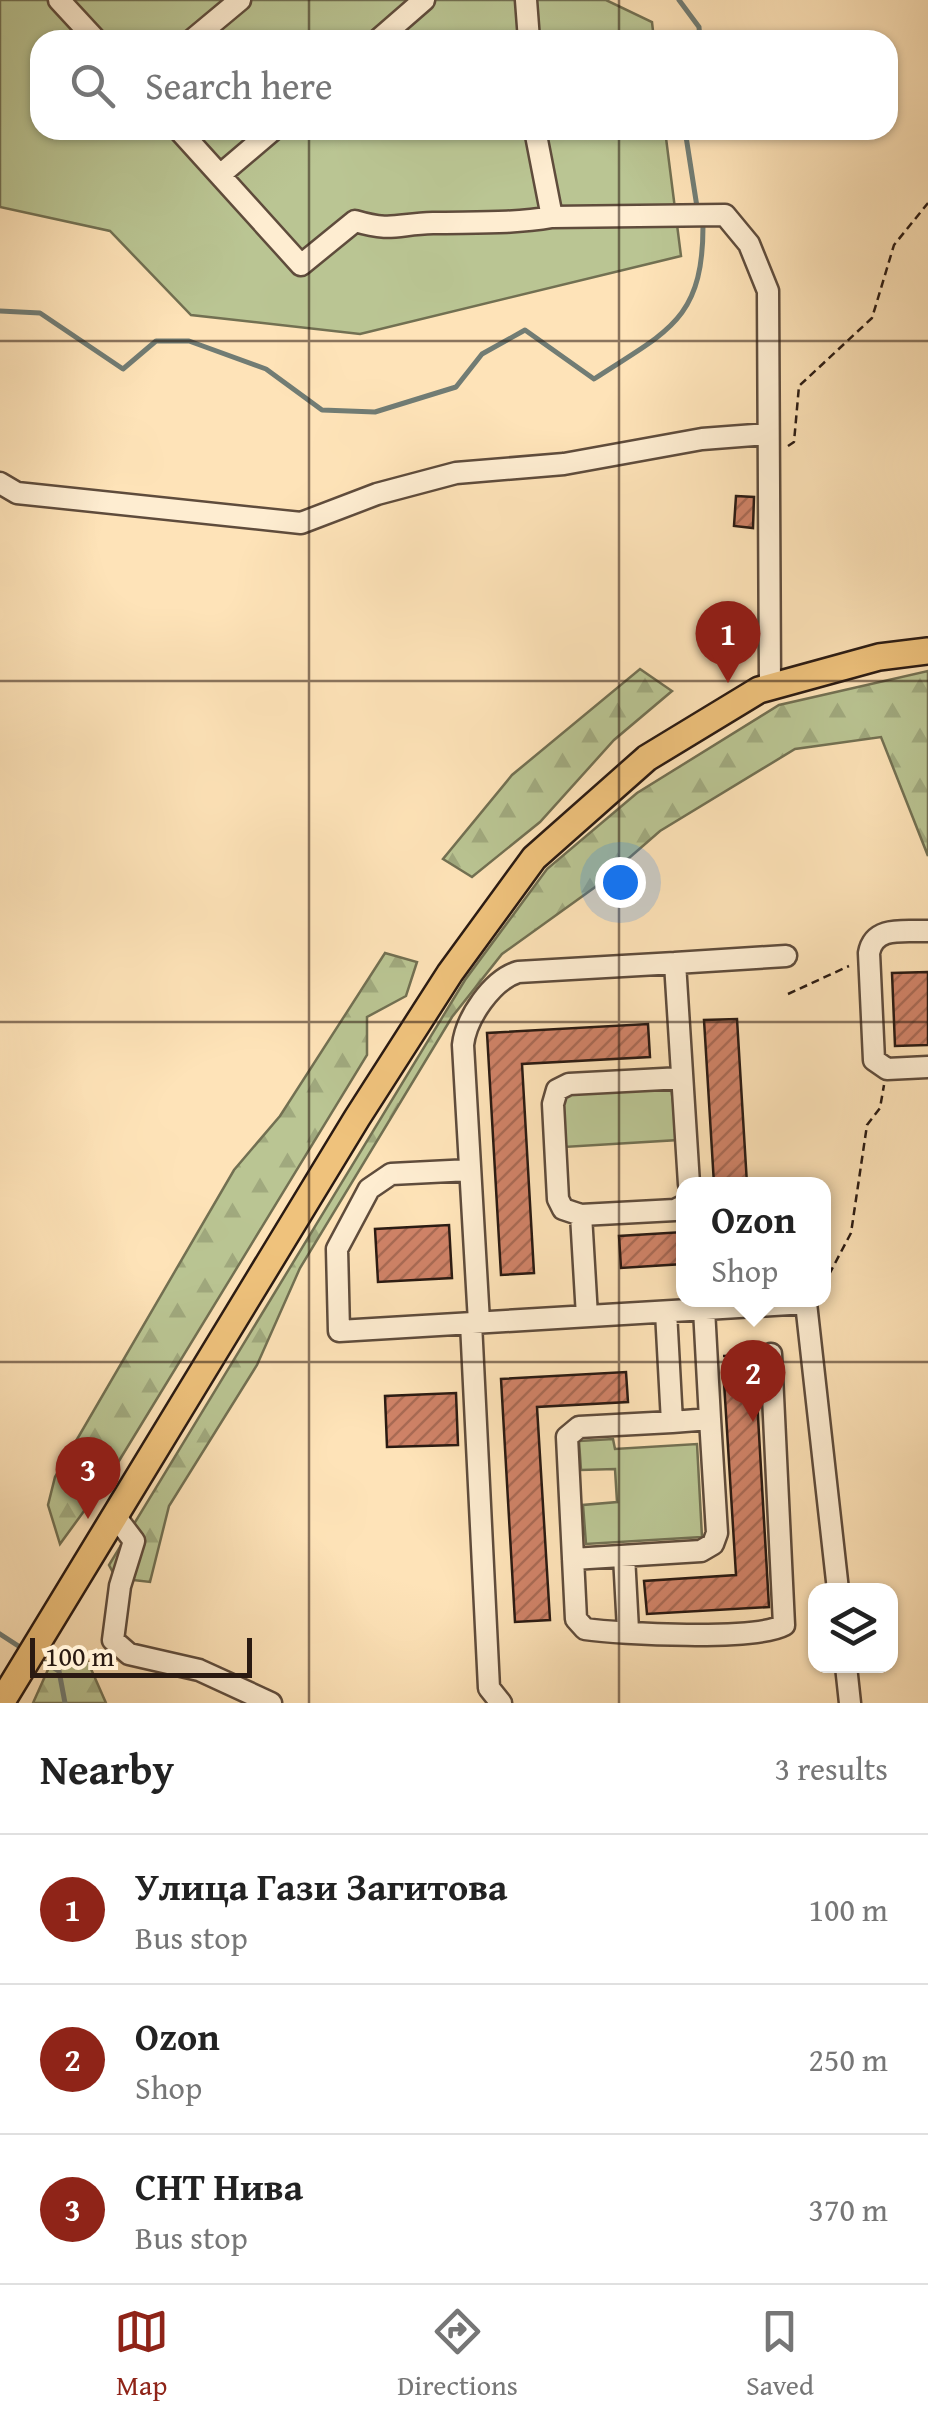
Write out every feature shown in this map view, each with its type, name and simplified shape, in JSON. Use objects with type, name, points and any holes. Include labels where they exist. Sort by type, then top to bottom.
[{"type":"main road","points":[[5,1698],[356,1118],[450,973],[534,858],[647,758],[770,687],[880,656],[928,650]]},
{"type":"street","points":[[59,0],[87,30]]},
{"type":"street","points":[[204,30],[240,0]]},
{"type":"street","points":[[390,30],[424,0]]},
{"type":"street","points":[[526,0],[528,30]]},
{"type":"street","points":[[188,140],[301,265],[355,221],[388,231],[428,223],[507,224],[552,216],[724,214],[749,244],[768,291],[770,687]]},
{"type":"street","points":[[220,175],[261,140]]},
{"type":"street","points":[[537,140],[552,216]]},
{"type":"street","points":[[0,484],[17,494],[302,524],[377,494],[456,473],[564,464],[702,439],[768,434]]},
{"type":"street","points":[[928,931],[884,933],[873,940],[869,956],[872,1055],[888,1069],[928,1068]]},
{"type":"street","points":[[501,1703],[489,1688],[464,1035],[497,984],[518,972],[786,956]]},
{"type":"street","points":[[675,962],[689,1177]]},
{"type":"street","points":[[676,1210],[580,1215],[564,1209],[558,1199],[552,1104],[557,1090],[569,1084],[682,1078]]},
{"type":"street","points":[[470,1170],[391,1174],[375,1183],[340,1240],[335,1268],[339,1330],[755,1307]]},
{"type":"street","points":[[580,1215],[587,1316]]},
{"type":"street","points":[[806,1307],[837,1583]]},
{"type":"street","points":[[573,1559],[701,1551],[713,1544],[717,1533],[704,1310]]},
{"type":"street","points":[[666,1312],[672,1422]]},
{"type":"street","points":[[710,1420],[579,1427],[570,1432],[566,1444],[578,1623],[589,1630],[628,1630],[653,1636],[706,1634],[776,1629],[786,1621],[771,1354]]},
{"type":"street","points":[[115,1516],[134,1541],[120,1586],[113,1640],[130,1654],[199,1670],[271,1703]]},
{"type":"street","points":[[624,1556],[628,1630]]},
{"type":"street","points":[[847,1673],[850,1703]]},
{"type":"path","points":[[768,463],[794,442],[800,386],[872,318],[894,245],[928,203]]},
{"type":"path","points":[[788,994],[869,956]]},
{"type":"path","points":[[831,1270],[850,1233],[867,1126],[880,1108],[888,1069]]},
{"type":"path","points":[[707,1358],[771,1354]]},
{"type":"green space","points":[[0,0],[606,0],[652,22],[653,30],[30,30],[30,140],[666,140],[681,256],[360,334],[191,315],[110,231],[0,207]]},
{"type":"green space","points":[[640,669],[672,691],[614,740],[540,822],[472,877],[443,859],[512,775]]},
{"type":"green space","points":[[928,671],[928,856],[881,737],[795,749],[660,831],[598,885],[502,954],[452,1017],[300,1268],[257,1365],[169,1506],[150,1582],[116,1578],[109,1565],[465,980],[547,869],[637,793],[779,705]]},
{"type":"green space","points":[[385,953],[417,962],[406,996],[367,1017],[367,1055],[111,1474],[60,1544],[48,1505],[55,1477],[234,1170],[280,1116]]},
{"type":"green space","points":[[671,1087],[678,1140],[564,1147],[561,1099],[566,1094]]},
{"type":"green space","points":[[613,1439],[615,1449],[697,1444],[702,1537],[586,1544],[583,1505],[617,1502],[615,1469],[581,1470],[579,1441]]},
{"type":"green space","points":[[84,1653],[106,1703],[33,1703],[55,1654]]},
{"type":"building","points":[[736,496],[754,497],[753,528],[734,526]]},
{"type":"building","points":[[928,972],[928,1045],[895,1046],[892,973]]},
{"type":"building","points":[[737,1019],[747,1177],[714,1177],[704,1020]]},
{"type":"building","points":[[648,1024],[650,1057],[522,1064],[534,1273],[501,1275],[487,1033]]},
{"type":"building","points":[[449,1225],[452,1278],[378,1282],[375,1229]]},
{"type":"building","points":[[676,1232],[676,1264],[621,1268],[619,1236]]},
{"type":"building","points":[[755,1365],[769,1607],[647,1614],[644,1581],[736,1575],[723,1366]]},
{"type":"building","points":[[626,1372],[628,1402],[537,1407],[550,1620],[515,1622],[501,1379]]},
{"type":"building","points":[[456,1393],[458,1445],[387,1447],[385,1396]]},
{"type":"waterway","points":[[679,0],[699,30]]},
{"type":"waterway","points":[[687,140],[697,207]]},
{"type":"waterway","points":[[0,311],[40,313],[123,369],[156,341],[189,341],[266,369],[322,410],[375,412],[456,387],[482,354],[525,330],[594,379],[661,335],[688,304],[701,258],[703,226]]},
{"type":"waterway","points":[[0,1634],[23,1649]]},
{"type":"waterway","points":[[36,1657],[59,1671],[65,1703]]},
{"type":"place","name":"Улица Гази Загитова","points":[[728,683]]},
{"type":"place","name":"Ozon","points":[[753,1422]]},
{"type":"place","name":"СНТ Нива","points":[[88,1519]]}]
